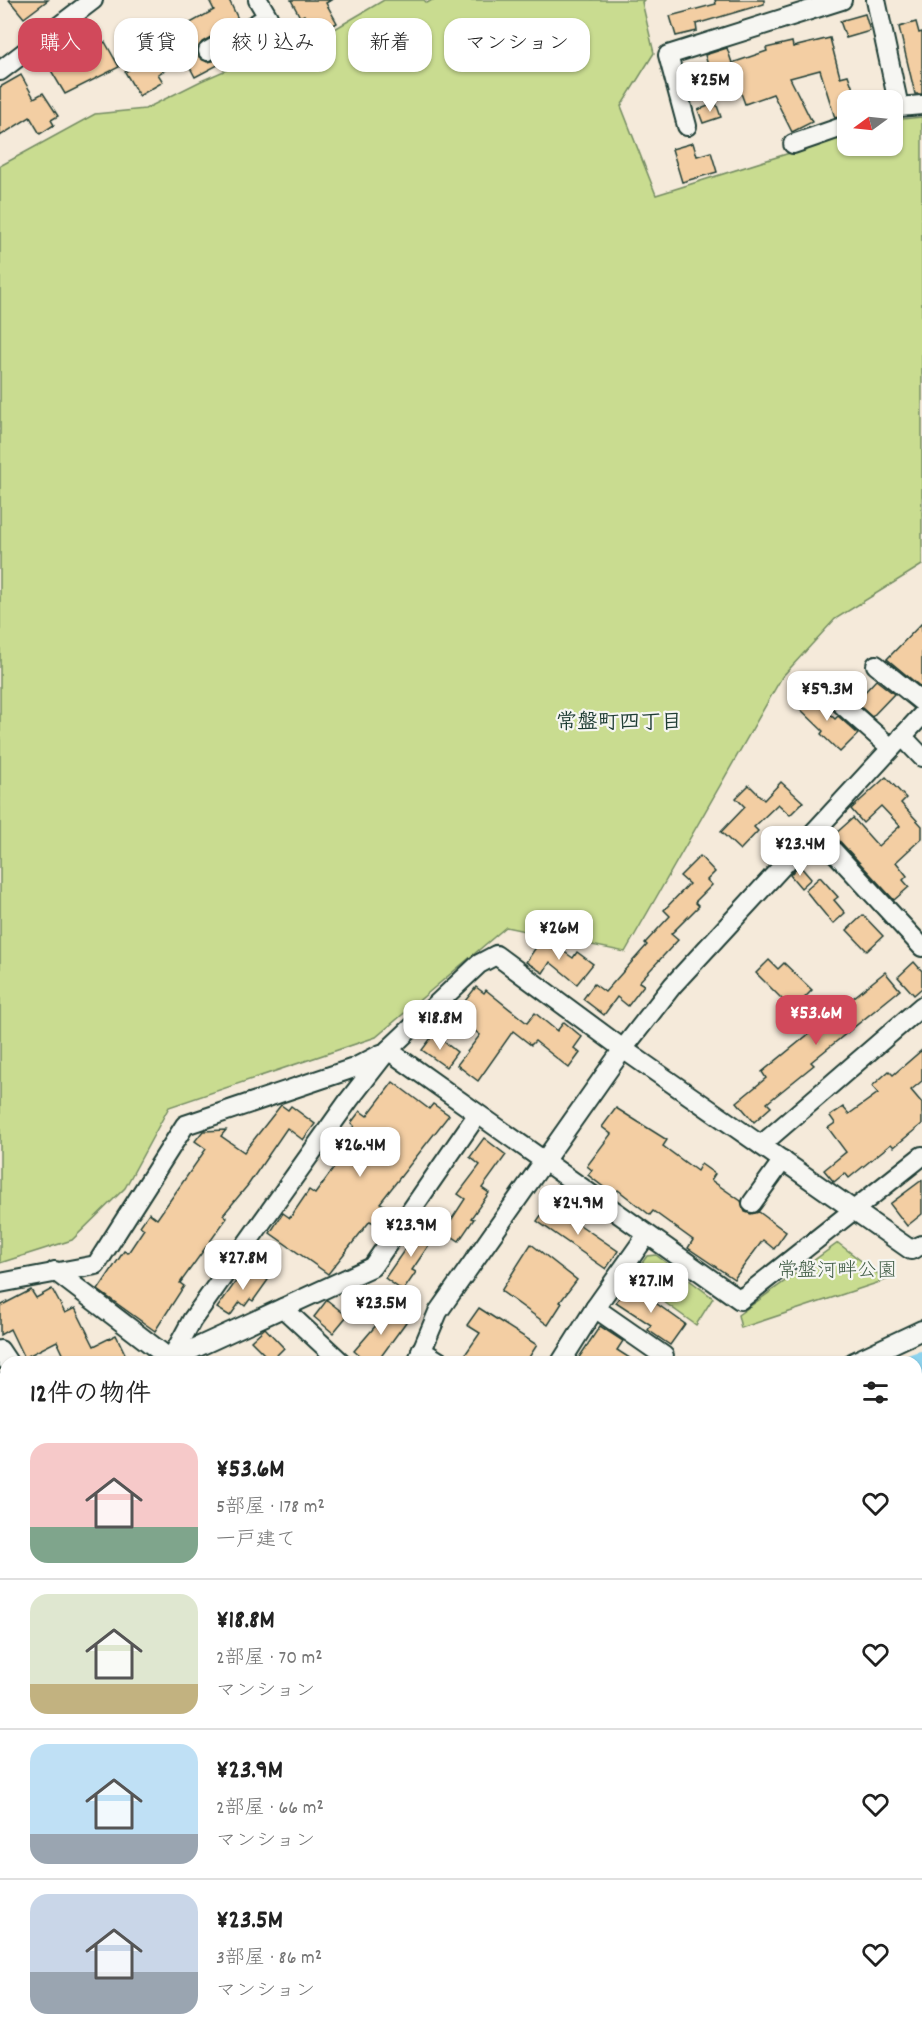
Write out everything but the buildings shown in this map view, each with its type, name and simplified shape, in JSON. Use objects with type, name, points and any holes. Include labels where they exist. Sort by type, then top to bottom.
[{"type":"street","points":[[208,51],[268,17],[258,0]]},
{"type":"street","points":[[687,126],[668,55],[842,0]]},
{"type":"street","points":[[876,0],[893,90]]},
{"type":"street","points":[[0,72],[83,3]]},
{"type":"street","points":[[903,107],[922,105]]},
{"type":"street","points":[[793,144],[837,129]]},
{"type":"street","points":[[876,665],[922,702]]},
{"type":"street","points":[[838,701],[896,742],[922,757]]},
{"type":"street","points":[[419,1356],[438,1312],[623,1049],[673,985],[922,715]]},
{"type":"street","points":[[815,831],[922,947]]},
{"type":"street","points":[[173,1356],[192,1320],[349,1100],[388,1050],[479,964],[496,955],[623,1049],[855,1212],[911,1250],[922,1245]]},
{"type":"street","points":[[761,1145],[922,1006]]},
{"type":"street","points":[[388,1050],[646,1236],[740,1300],[855,1212],[922,1156]]},
{"type":"street","points":[[0,1283],[96,1265],[185,1125],[354,1068],[388,1050]]},
{"type":"street","points":[[181,1356],[372,1267],[477,1115]]},
{"type":"street","points":[[752,1203],[783,1160]]},
{"type":"street","points":[[565,1356],[595,1308],[646,1236]]},
{"type":"street","points":[[55,1271],[164,1356]]},
{"type":"street","points":[[283,1308],[327,1356]]},
{"type":"street","points":[[595,1308],[664,1356]]},
{"type":"street","points":[[867,1356],[922,1330]]},
{"type":"green space","points":[[384,0],[424,0],[427,3],[432,0],[644,0],[642,2],[654,53],[621,106],[656,195],[837,138],[837,156],[903,156],[903,119],[922,117],[922,565],[835,619],[782,677],[625,952],[506,927],[376,1037],[169,1107],[125,1188],[72,1240],[0,1263],[0,166],[95,114],[145,109],[222,72],[336,72],[336,28],[348,21],[348,72],[432,72],[432,18],[353,18]]},
{"type":"green space","name":"常盤河畔公園","points":[[838,1243],[886,1280],[741,1328],[738,1315]]},
{"type":"green space","points":[[656,1255],[713,1298],[696,1325],[631,1278],[647,1256]]},
{"type":"district","name":"常盤町四丁目","points":[[619,724]]}]
